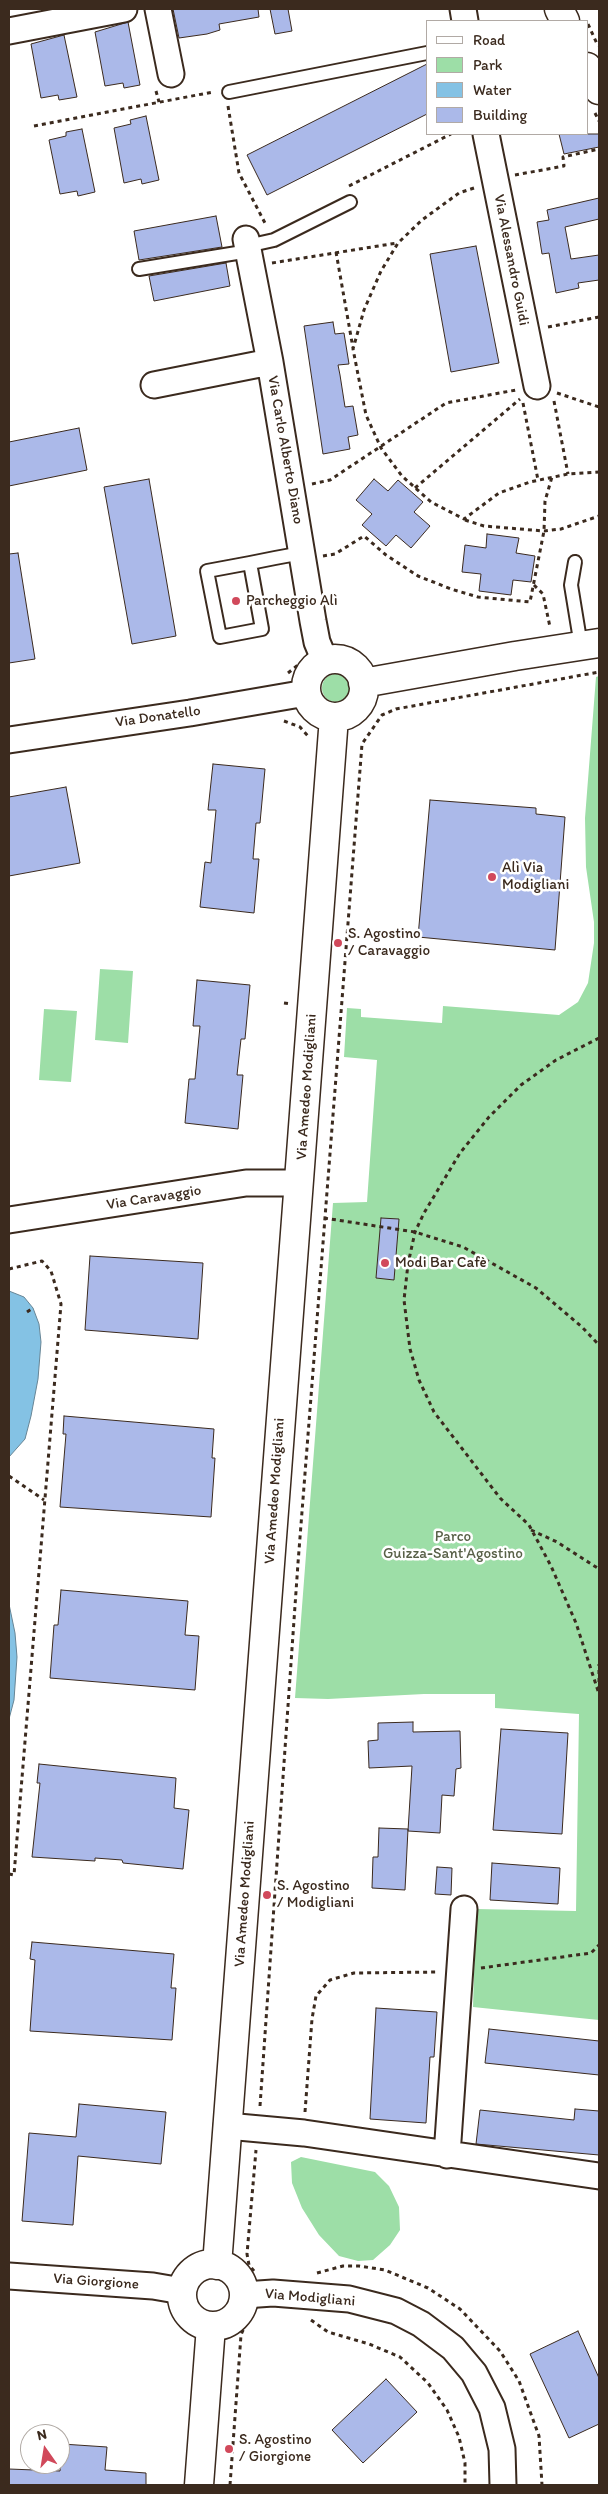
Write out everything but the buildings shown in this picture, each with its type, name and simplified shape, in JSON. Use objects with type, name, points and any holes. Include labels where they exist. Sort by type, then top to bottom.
[{"type":"street","points":[[9,31],[124,9]]},
{"type":"street","points":[[158,9],[171,74]]},
{"type":"street","points":[[559,9],[575,18]]},
{"type":"street","points":[[588,69],[599,90]]},
{"type":"street","name":"Via Alessandro Guidi","points":[[486,135],[502,174],[537,386]]},
{"type":"street","name":"Via Carlo Alberto Diano","points":[[248,250],[270,362],[318,642],[325,661]]},
{"type":"street","points":[[154,385],[270,362]]},
{"type":"street","points":[[364,684],[515,656],[590,645]]},
{"type":"street","points":[[335,659],[354,666],[364,684],[361,700],[357,707],[350,713],[334,717],[316,710],[306,693],[306,685],[312,670],[325,661],[335,659]]},
{"type":"street","name":"Via Donatello","points":[[9,740],[190,713],[306,693]]},
{"type":"street","name":"Via Amedeo Modigliani","points":[[217,2264],[334,717]]},
{"type":"street","name":"Via Caravaggio","points":[[9,1220],[246,1183],[299,1183]]},
{"type":"street","points":[[447,2155],[464,1909]]},
{"type":"street","points":[[227,2126],[258,2127],[304,2133],[599,2176]]},
{"type":"street","points":[[217,2264],[229,2268],[251,2294],[236,2317],[222,2325],[211,2326],[201,2324],[187,2312],[183,2302],[182,2291],[188,2278],[195,2270],[206,2265],[217,2264]]},
{"type":"street","name":"Via Giorgione","points":[[9,2276],[152,2286],[182,2291]]},
{"type":"street","name":"Via Modigliani","points":[[251,2294],[274,2293],[349,2299],[396,2312],[421,2324],[453,2348],[474,2373],[492,2408],[502,2449],[503,2485]]},
{"type":"street","points":[[200,2485],[211,2326]]},
{"type":"lane","points":[[229,92],[426,53]]},
{"type":"lane","points":[[139,269],[248,250],[274,240],[350,202]]},
{"type":"lane","points":[[250,563],[262,629],[220,637],[207,571],[250,563],[303,556]]},
{"type":"lane","points":[[575,562],[571,585],[590,645]]},
{"type":"path","points":[[588,35],[599,49]]},
{"type":"path","points":[[34,126],[215,92],[216,96]]},
{"type":"path","points":[[222,104],[228,104],[239,173],[267,227],[276,223]]},
{"type":"path","points":[[346,187],[449,135]]},
{"type":"path","points":[[353,349],[364,310],[381,271],[398,243],[422,220],[459,192],[481,185],[479,176],[564,166],[563,157],[599,149]]},
{"type":"path","points":[[248,250],[336,252],[398,243]]},
{"type":"path","points":[[336,252],[366,415],[381,448],[402,476],[431,502],[464,519],[484,526],[544,532],[562,529],[599,516]]},
{"type":"path","points":[[540,329],[599,317]]},
{"type":"path","points":[[304,486],[330,480],[381,448],[446,403],[537,386]]},
{"type":"path","points":[[568,474],[552,392],[599,407]]},
{"type":"path","points":[[415,488],[522,397],[538,480]]},
{"type":"path","points":[[464,519],[499,493],[552,477],[599,472]]},
{"type":"path","points":[[303,556],[335,554],[364,536],[386,556],[418,576],[478,597],[530,602],[544,532],[545,500],[552,477]]},
{"type":"path","points":[[534,584],[543,594],[550,630]]},
{"type":"path","points":[[230,2485],[241,2334],[251,2294],[247,2254],[362,744],[382,715],[396,709],[599,672]]},
{"type":"path","points":[[281,721],[300,727],[309,740]]},
{"type":"path","points":[[599,1038],[556,1060],[521,1085],[488,1116],[460,1153],[424,1213],[415,1232],[408,1264],[404,1300],[410,1349],[419,1380],[434,1412],[500,1498],[531,1529],[551,1566],[576,1623],[599,1694]]},
{"type":"path","points":[[296,1215],[415,1232],[463,1247],[528,1284],[582,1327],[599,1345]]},
{"type":"path","points":[[9,1269],[42,1261],[51,1271],[61,1304],[14,1875],[9,1874]]},
{"type":"path","points":[[27,1312],[33,1308]]},
{"type":"path","points":[[9,1476],[44,1500]]},
{"type":"path","points":[[531,1529],[557,1542],[599,1569]]},
{"type":"path","points":[[599,1664],[599,1694]]},
{"type":"path","points":[[304,2133],[314,2004],[316,1996],[330,1980],[354,1973],[460,1971],[591,1953],[599,1945]]},
{"type":"path","points":[[303,2316],[328,2332],[369,2344],[400,2358],[428,2383],[447,2410],[459,2436],[465,2464],[465,2485]]},
{"type":"green space","points":[[336,674],[346,678],[350,688],[346,698],[336,702],[326,698],[322,688],[326,678]]},
{"type":"green space","name":"Parco Guizza-Sant'Agostino","points":[[599,676],[599,2020],[473,2007],[476,1909],[576,1911],[579,1714],[495,1708],[495,1694],[424,1694],[328,1699],[295,1698],[333,1203],[367,1202],[377,1060],[344,1057],[347,1008],[361,1009],[361,1017],[442,1023],[443,1006],[559,1015],[578,1002],[588,983],[594,943],[594,922],[586,867],[585,818],[596,677]]},
{"type":"green space","points":[[100,969],[133,971],[128,1043],[95,1040]]},
{"type":"green space","points":[[44,1009],[77,1011],[71,1082],[39,1080]]},
{"type":"green space","points":[[301,2157],[375,2172],[389,2186],[399,2207],[400,2230],[390,2245],[373,2260],[358,2261],[339,2256],[319,2235],[302,2208],[292,2183],[291,2162]]},
{"type":"water","points":[[9,1291],[24,1297],[33,1308],[39,1324],[41,1342],[38,1379],[25,1439],[9,1457]]},
{"type":"water","points":[[9,1604],[15,1633],[17,1657],[14,1700],[9,1719]]},
{"type":"place","name":"Parcheggio Alì","points":[[236,601]]},
{"type":"place","name":"Alì Via Modigliani","points":[[492,877]]},
{"type":"place","name":"S. Agostino / Caravaggio","points":[[338,943]]},
{"type":"place","name":"Modi Bar Cafè","points":[[385,1263]]},
{"type":"place","name":"S. Agostino / Modigliani","points":[[267,1895]]},
{"type":"place","name":"S. Agostino / Giorgione","points":[[229,2449]]}]
